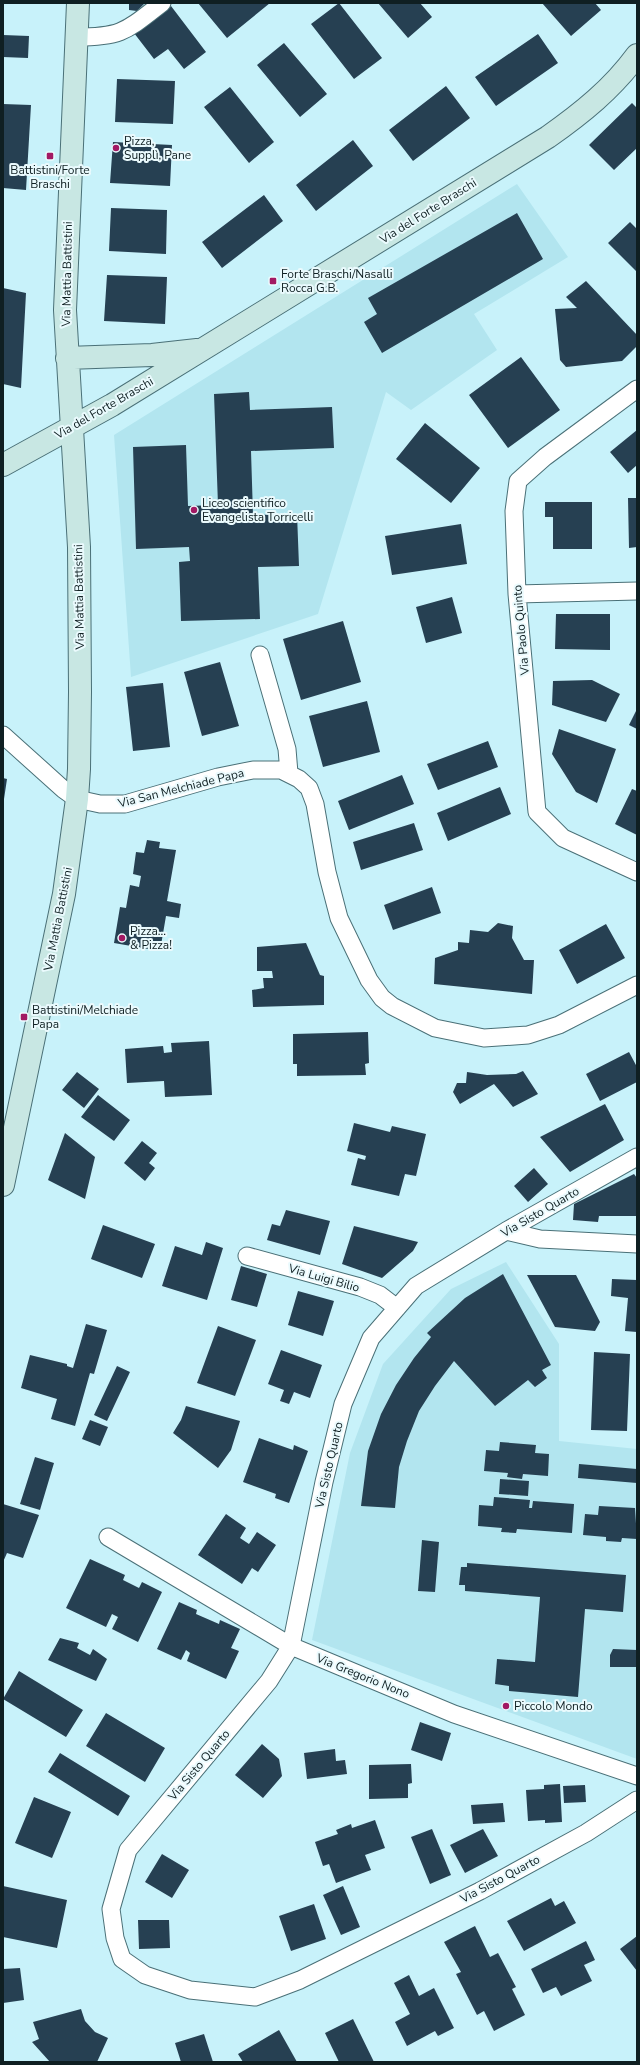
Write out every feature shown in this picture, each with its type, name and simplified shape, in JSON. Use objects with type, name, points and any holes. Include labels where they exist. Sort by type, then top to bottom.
[{"type":"main road","name":"Via Mattia Battistini","points":[[3,1185],[64,894],[77,799],[80,692],[79,547],[73,427],[67,358],[65,292],[78,3]]},
{"type":"main road","name":"Via del Forte Braschi","points":[[3,465],[73,427],[204,349],[548,137],[602,96],[615,83],[637,56]]},
{"type":"main road","name":"Via del Forte Braschi","points":[[67,358],[152,355],[204,349]]},
{"type":"street","points":[[76,37],[103,37],[129,29],[162,3]]},
{"type":"street","name":"Via Paolo Quinto","points":[[637,389],[545,457],[518,481],[514,511],[517,594],[537,812],[563,838],[637,872]]},
{"type":"street","points":[[517,594],[637,591]]},
{"type":"street","points":[[260,655],[287,749],[289,773]]},
{"type":"street","name":"Via San Melchiade Papa","points":[[3,735],[63,789],[77,799],[100,804],[118,805],[239,772],[271,769],[289,773],[299,778],[309,788],[315,804],[329,879],[339,918],[369,980],[382,998],[402,1012],[435,1028],[484,1038],[528,1035],[559,1025],[637,985]]},
{"type":"street","name":"Via Sisto Quarto","points":[[637,1158],[506,1231],[416,1286],[371,1338],[343,1404],[324,1482],[291,1646],[269,1681],[128,1850],[111,1909],[115,1938],[122,1959],[146,1975],[190,1990],[255,1997],[300,1980],[480,1891],[586,1833],[637,1800]]},
{"type":"street","points":[[506,1231],[540,1239],[637,1244]]},
{"type":"street","name":"Via Luigi Bilio","points":[[247,1256],[360,1287],[380,1294],[397,1308]]},
{"type":"street","name":"Via Gregorio Nono","points":[[108,1537],[291,1646],[454,1714],[637,1776]]},
{"type":"shaded area","points":[[517,184],[568,257],[474,314],[497,350],[411,410],[386,392],[318,614],[131,677],[114,435]]},
{"type":"shaded area","points":[[506,1262],[559,1344],[559,1441],[637,1449],[637,1759],[312,1640],[350,1453],[383,1364],[451,1289]]},
{"type":"building","points":[[129,3],[145,3],[137,11],[129,10]]},
{"type":"building","points":[[198,3],[270,3],[227,38]]},
{"type":"building","points":[[339,3],[382,58],[354,79],[311,24]]},
{"type":"building","points":[[378,3],[420,3],[432,17],[408,38]]},
{"type":"building","points":[[542,3],[595,3],[601,10],[571,36]]},
{"type":"building","points":[[171,6],[206,52],[184,69],[168,49],[154,59],[134,33]]},
{"type":"building","points":[[538,34],[558,63],[496,106],[475,77]]},
{"type":"building","points":[[3,35],[29,36],[28,58],[3,57]]},
{"type":"building","points":[[284,43],[327,94],[300,117],[257,65]]},
{"type":"building","points":[[117,79],[175,81],[173,124],[115,122]]},
{"type":"building","points":[[446,86],[470,118],[413,161],[389,130]]},
{"type":"building","points":[[230,87],[274,142],[249,163],[204,107]]},
{"type":"building","points":[[632,103],[637,108],[637,148],[614,170],[589,145]]},
{"type":"building","points":[[3,104],[31,105],[26,190],[3,188]]},
{"type":"building","points":[[353,140],[373,166],[316,211],[296,185]]},
{"type":"building","points":[[113,142],[172,145],[170,186],[110,183]]},
{"type":"building","points":[[264,195],[283,221],[222,268],[202,242]]},
{"type":"building","points":[[111,208],[167,210],[166,254],[109,251]]},
{"type":"building","points":[[517,213],[543,259],[382,353],[364,322],[377,314],[368,298]]},
{"type":"building","points":[[630,222],[637,229],[637,272],[608,243]]},
{"type":"building","points":[[107,275],[167,277],[165,324],[104,321]]},
{"type":"building","points":[[586,281],[637,335],[637,346],[622,361],[566,367],[560,360],[555,309],[577,308],[566,297]]},
{"type":"building","points":[[3,288],[26,293],[21,388],[3,384]]},
{"type":"building","points":[[521,357],[560,410],[508,448],[469,395]]},
{"type":"building","name":"Liceo scientifico Evangelista Torricelli","points":[[249,392],[250,410],[332,407],[334,448],[251,451],[253,515],[297,514],[299,566],[258,567],[260,619],[181,621],[179,562],[190,561],[189,547],[136,549],[133,447],[186,445],[188,506],[218,505],[214,394]]},
{"type":"building","points":[[425,423],[480,468],[451,503],[396,459]]},
{"type":"building","points":[[637,430],[637,465],[628,473],[610,452]]},
{"type":"building","points":[[628,498],[637,498],[637,547],[629,548]]},
{"type":"building","points":[[545,502],[592,502],[592,549],[553,549],[553,517],[545,517]]},
{"type":"building","points":[[461,524],[467,564],[392,575],[385,536]]},
{"type":"building","points":[[452,597],[462,633],[426,643],[416,607]]},
{"type":"building","points":[[556,614],[610,614],[610,650],[555,649]]},
{"type":"building","points":[[343,621],[361,682],[301,700],[283,639]]},
{"type":"building","points":[[220,662],[239,726],[202,736],[184,672]]},
{"type":"building","points":[[592,680],[620,694],[606,722],[552,705],[553,681]]},
{"type":"building","points":[[163,683],[170,747],[133,751],[126,687]]},
{"type":"building","points":[[367,701],[380,752],[323,767],[309,716]]},
{"type":"building","points":[[637,709],[637,729],[629,725]]},
{"type":"building","points":[[559,729],[616,749],[597,803],[576,792],[552,754]]},
{"type":"building","points":[[488,741],[498,767],[438,790],[427,764]]},
{"type":"building","points":[[402,775],[414,804],[349,830],[338,801]]},
{"type":"building","points":[[3,778],[7,779],[4,799],[3,799]]},
{"type":"building","points":[[500,787],[511,814],[448,841],[437,813]]},
{"type":"building","points":[[632,789],[637,791],[637,835],[615,824]]},
{"type":"building","points":[[414,823],[423,850],[361,870],[353,842]]},
{"type":"building","points":[[147,840],[160,842],[159,848],[176,850],[167,901],[181,904],[179,918],[166,916],[160,951],[114,943],[120,907],[126,908],[130,885],[139,887],[141,876],[133,874],[136,852],[144,853]]},
{"type":"building","points":[[432,887],[441,913],[393,930],[384,905]]},
{"type":"building","points":[[498,923],[513,926],[512,938],[524,960],[534,960],[532,994],[434,984],[435,958],[458,950],[458,942],[469,943],[470,930],[488,932]]},
{"type":"building","points":[[606,924],[625,958],[577,984],[559,950]]},
{"type":"building","points":[[306,943],[320,975],[324,976],[324,1005],[253,1007],[252,990],[264,988],[263,978],[273,978],[272,971],[257,971],[257,947]]},
{"type":"building","points":[[368,1032],[369,1063],[365,1064],[366,1075],[297,1076],[297,1064],[293,1064],[293,1034]]},
{"type":"building","points":[[209,1041],[212,1095],[165,1097],[164,1081],[127,1083],[125,1049],[163,1046],[164,1053],[172,1052],[171,1043]]},
{"type":"building","points":[[629,1052],[637,1067],[637,1082],[600,1101],[586,1074]]},
{"type":"building","points":[[523,1071],[538,1094],[513,1107],[494,1084],[460,1104],[453,1092],[457,1083],[466,1083],[467,1072],[487,1075],[516,1074]]},
{"type":"building","points":[[77,1072],[99,1089],[84,1108],[62,1090]]},
{"type":"building","points":[[98,1095],[130,1120],[114,1141],[81,1117]]},
{"type":"building","points":[[605,1104],[624,1140],[570,1172],[540,1137]]},
{"type":"building","points":[[354,1123],[390,1132],[392,1126],[426,1134],[416,1176],[405,1174],[399,1196],[351,1185],[358,1158],[365,1160],[366,1156],[347,1151]]},
{"type":"building","points":[[65,1133],[95,1157],[85,1199],[48,1180]]},
{"type":"building","points":[[142,1141],[157,1153],[149,1163],[155,1168],[145,1181],[124,1163]]},
{"type":"building","points":[[534,1168],[548,1184],[528,1202],[514,1186]]},
{"type":"building","points":[[634,1174],[637,1178],[637,1216],[599,1216],[598,1222],[573,1220],[574,1204]]},
{"type":"building","points":[[286,1210],[330,1221],[320,1255],[267,1240],[272,1224],[280,1226]]},
{"type":"building","points":[[103,1225],[155,1244],[142,1278],[91,1259]]},
{"type":"building","points":[[354,1226],[418,1242],[413,1251],[382,1278],[342,1264]]},
{"type":"building","points":[[206,1242],[223,1248],[207,1300],[162,1286],[175,1246],[202,1255]]},
{"type":"building","points":[[241,1266],[267,1274],[257,1307],[231,1300]]},
{"type":"building","points":[[503,1274],[551,1365],[542,1370],[547,1378],[535,1387],[528,1380],[495,1406],[454,1361],[435,1386],[419,1411],[407,1441],[399,1467],[395,1508],[361,1506],[368,1451],[381,1414],[396,1385],[414,1358],[431,1337],[427,1333],[465,1298]]},
{"type":"building","points":[[527,1275],[576,1275],[600,1322],[595,1331],[555,1327]]},
{"type":"building","points":[[612,1279],[637,1280],[637,1332],[625,1331],[628,1298],[611,1296]]},
{"type":"building","points":[[298,1291],[334,1301],[323,1336],[288,1325]]},
{"type":"building","points":[[86,1324],[107,1330],[94,1374],[90,1373],[75,1426],[51,1419],[57,1399],[21,1388],[30,1355],[67,1364],[67,1366],[73,1368]]},
{"type":"building","points":[[218,1326],[256,1340],[235,1396],[197,1383]]},
{"type":"building","points":[[281,1350],[322,1365],[310,1398],[294,1392],[289,1404],[280,1401],[284,1390],[268,1384]]},
{"type":"building","points":[[594,1352],[630,1354],[627,1431],[591,1430]]},
{"type":"building","points":[[117,1366],[130,1372],[107,1421],[94,1415]]},
{"type":"building","points":[[186,1406],[240,1421],[231,1450],[218,1468],[173,1433],[181,1420]]},
{"type":"building","points":[[90,1420],[108,1427],[100,1446],[82,1439]]},
{"type":"building","points":[[259,1438],[293,1450],[294,1445],[308,1451],[289,1503],[275,1498],[276,1494],[243,1482]]},
{"type":"building","points":[[500,1442],[536,1445],[535,1453],[549,1454],[548,1476],[523,1474],[522,1479],[507,1477],[508,1473],[484,1471],[486,1450],[499,1451]]},
{"type":"building","points":[[35,1457],[54,1463],[40,1510],[20,1504]]},
{"type":"building","points":[[579,1464],[637,1469],[637,1483],[578,1478]]},
{"type":"building","points":[[500,1479],[529,1481],[528,1496],[499,1494]]},
{"type":"building","points":[[494,1497],[530,1500],[529,1508],[532,1508],[533,1501],[574,1504],[572,1533],[517,1529],[516,1533],[501,1532],[502,1528],[478,1526],[479,1505],[493,1506]]},
{"type":"building","points":[[3,1504],[39,1515],[23,1558],[7,1553],[3,1562]]},
{"type":"building","points":[[599,1506],[635,1508],[637,1539],[622,1538],[621,1542],[606,1541],[606,1537],[583,1535],[585,1514],[598,1515]]},
{"type":"building","points":[[226,1514],[246,1528],[240,1538],[249,1544],[257,1532],[276,1545],[258,1572],[252,1568],[242,1584],[198,1555]]},
{"type":"building","points":[[422,1540],[439,1542],[435,1592],[418,1591]]},
{"type":"building","points":[[90,1559],[125,1575],[123,1580],[139,1588],[142,1582],[162,1592],[138,1642],[112,1629],[118,1617],[112,1614],[106,1627],[66,1608]]},
{"type":"building","points":[[467,1563],[626,1575],[623,1612],[585,1609],[578,1697],[509,1691],[509,1686],[495,1684],[497,1659],[535,1662],[540,1597],[465,1591],[465,1585],[459,1585],[461,1567],[467,1567]]},
{"type":"building","points":[[179,1602],[197,1610],[196,1614],[219,1624],[220,1620],[240,1629],[231,1648],[239,1651],[226,1679],[187,1661],[190,1653],[186,1650],[181,1660],[157,1649]]},
{"type":"building","points":[[60,1638],[79,1643],[77,1648],[90,1655],[93,1649],[107,1659],[96,1681],[48,1660]]},
{"type":"building","points":[[613,1649],[637,1650],[637,1667],[610,1667],[610,1655]]},
{"type":"building","points":[[19,1671],[83,1710],[66,1737],[3,1699]]},
{"type":"building","points":[[106,1713],[165,1748],[145,1782],[86,1746]]},
{"type":"building","points":[[420,1722],[451,1733],[442,1761],[411,1750]]},
{"type":"building","points":[[262,1744],[279,1759],[282,1776],[263,1798],[235,1775]]},
{"type":"building","points":[[335,1749],[336,1761],[345,1760],[347,1774],[307,1779],[304,1753]]},
{"type":"building","points":[[60,1753],[130,1796],[118,1816],[48,1772]]},
{"type":"building","points":[[411,1764],[412,1783],[408,1784],[408,1798],[369,1799],[369,1765]]},
{"type":"building","points":[[560,1784],[562,1822],[545,1823],[545,1820],[528,1821],[526,1790],[544,1789],[544,1785]]},
{"type":"building","points":[[585,1785],[586,1802],[564,1803],[563,1786]]},
{"type":"building","points":[[34,1797],[71,1812],[52,1858],[15,1843]]},
{"type":"building","points":[[503,1803],[505,1822],[473,1824],[471,1805]]},
{"type":"building","points":[[375,1820],[385,1848],[365,1855],[371,1870],[336,1883],[329,1864],[323,1866],[315,1842],[338,1834],[336,1830],[351,1824],[352,1828]]},
{"type":"building","points":[[432,1829],[451,1875],[430,1884],[411,1837]]},
{"type":"building","points":[[483,1829],[498,1856],[465,1873],[450,1845]]},
{"type":"building","points":[[162,1854],[189,1870],[172,1898],[145,1882]]},
{"type":"building","points":[[3,1886],[67,1900],[57,1948],[3,1937]]},
{"type":"building","points":[[343,1886],[360,1927],[341,1935],[323,1895]]},
{"type":"building","points":[[551,1898],[555,1906],[564,1901],[576,1923],[524,1951],[507,1921]]},
{"type":"building","points":[[314,1904],[326,1939],[291,1951],[279,1916]]},
{"type":"building","points":[[138,1920],[169,1920],[170,1948],[139,1949]]},
{"type":"building","points":[[475,1926],[490,1957],[498,1953],[516,1987],[512,1989],[525,2015],[494,2031],[484,2011],[477,2015],[456,1974],[461,1972],[444,1942]]},
{"type":"building","points":[[637,1936],[637,1971],[620,1949]]},
{"type":"building","points":[[586,1941],[595,1960],[584,1965],[592,1981],[561,1996],[556,1987],[543,1993],[531,1969]]},
{"type":"building","points":[[20,1968],[24,2000],[3,2003],[3,1969]]},
{"type":"building","points":[[409,1975],[419,1996],[434,1988],[454,2028],[438,2036],[435,2031],[407,2046],[395,2022],[410,2014],[394,1983]]},
{"type":"building","points":[[81,2009],[85,2021],[95,2032],[108,2038],[97,2062],[50,2062],[32,2042],[39,2039],[33,2022]]},
{"type":"building","points":[[353,2019],[374,2062],[339,2062],[325,2033]]},
{"type":"building","points":[[279,2030],[297,2062],[243,2062],[238,2054]]},
{"type":"building","points":[[204,2034],[213,2062],[181,2062],[175,2043]]},
{"type":"place","name":"Pizza, Supplì, Pane","points":[[116,148]]},
{"type":"place","name":"Battistini/Forte Braschi","points":[[50,156]]},
{"type":"place","name":"Forte Braschi/Nasalli Rocca G.B.","points":[[273,281]]},
{"type":"place","name":"Liceo scientifico Evangelista Torricelli","points":[[194,510]]},
{"type":"place","name":"Pizza... & Pizza!","points":[[122,938]]},
{"type":"place","name":"Battistini/Melchiade Papa","points":[[24,1017]]},
{"type":"place","name":"Piccolo Mondo","points":[[506,1706]]}]
